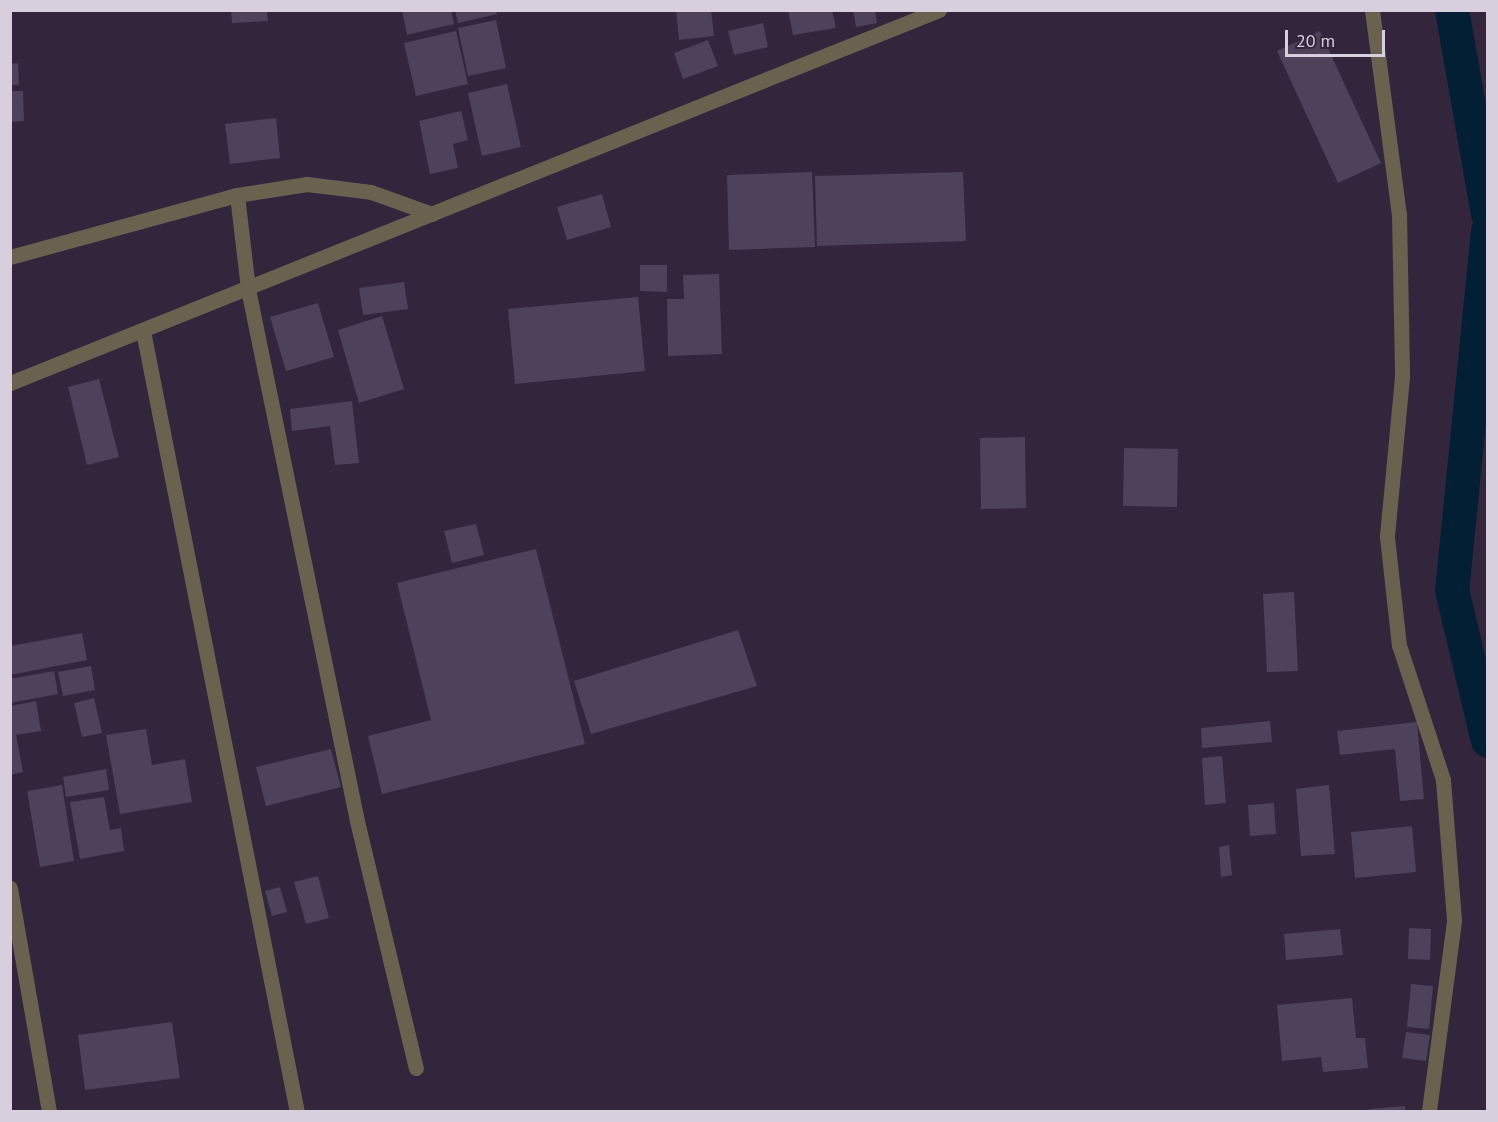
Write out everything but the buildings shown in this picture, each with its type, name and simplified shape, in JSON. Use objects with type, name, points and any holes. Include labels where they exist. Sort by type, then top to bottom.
[{"type":"street","points":[[10,382],[143,331],[939,10]]},
{"type":"street","points":[[1372,10],[1399,214],[1402,377],[1387,537],[1399,645],[1443,780],[1454,921],[1429,1112]]},
{"type":"street","points":[[10,257],[237,195],[307,184],[371,192],[432,214]]},
{"type":"street","points":[[237,195],[248,288],[357,821],[416,1068]]},
{"type":"street","points":[[143,331],[297,1112]]},
{"type":"street","points":[[10,888],[49,1112]]},
{"type":"waterway","points":[[1452,10],[1488,214]]},
{"type":"waterway","points":[[1488,231],[1452,590],[1488,741]]}]
